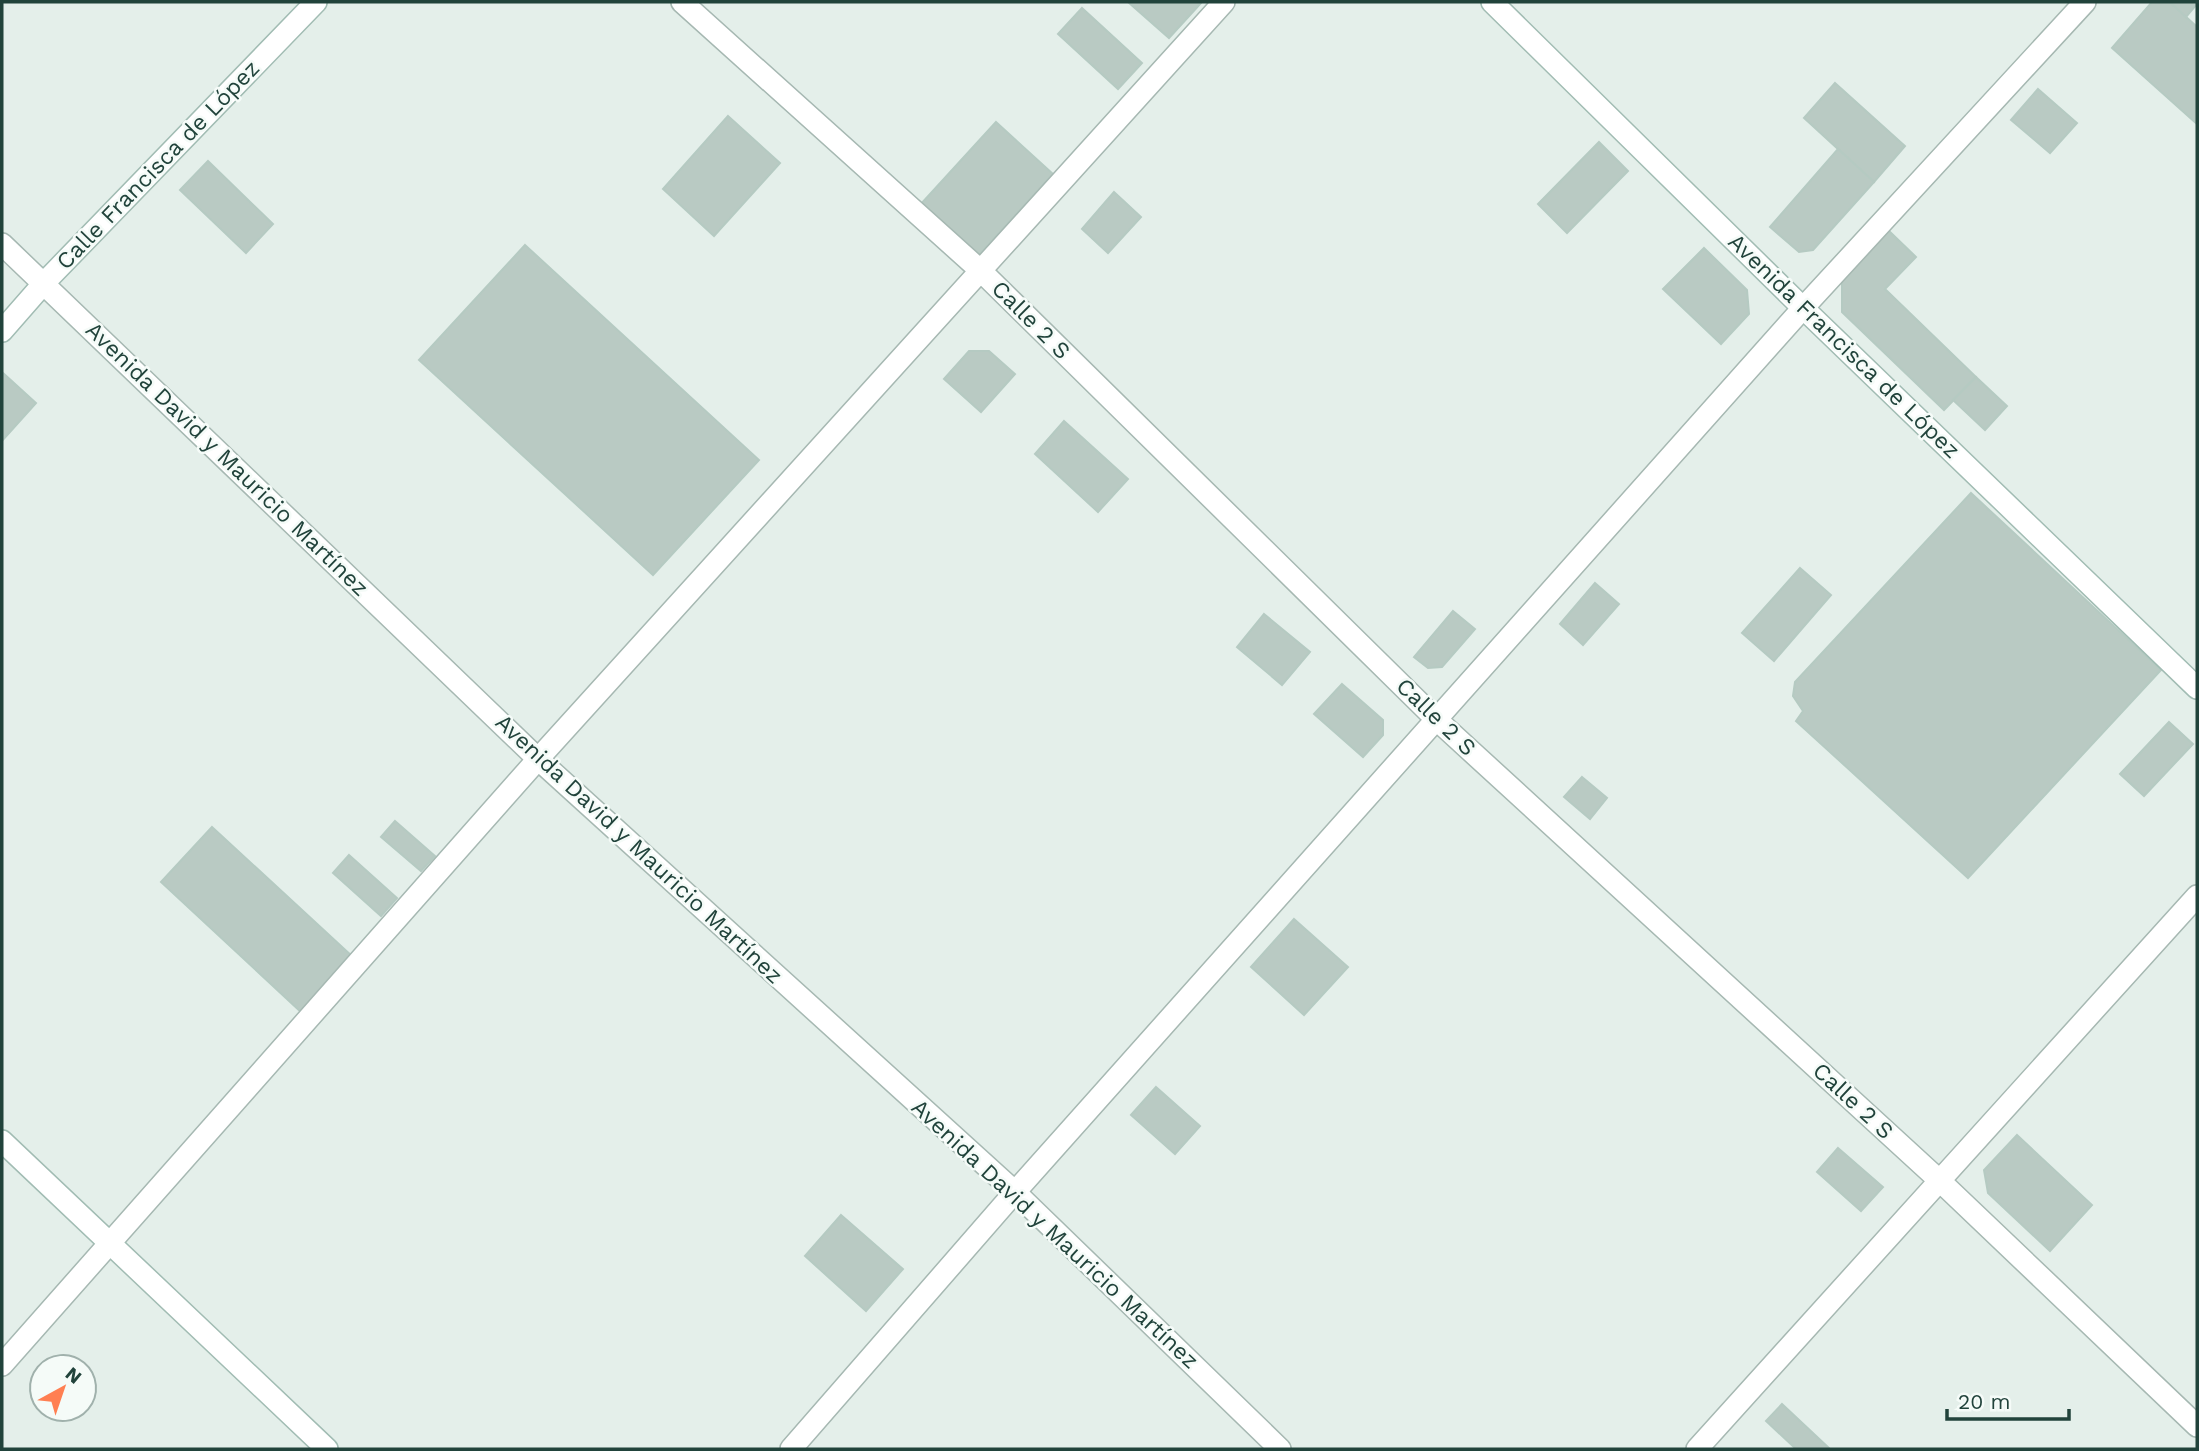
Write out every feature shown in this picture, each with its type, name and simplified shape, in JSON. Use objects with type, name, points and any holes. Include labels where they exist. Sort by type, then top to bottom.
[{"type":"street","name":"Calle Francisca de López","points":[[2,331],[44,283],[316,2]]},
{"type":"street","name":"Calle 2 S","points":[[682,2],[981,271],[1437,720],[1940,1181],[2197,1426]]},
{"type":"street","points":[[2,1366],[538,759],[1224,2]]},
{"type":"street","name":"Avenida Francisca de López","points":[[1492,2],[1803,308],[2197,688]]},
{"type":"street","points":[[791,1449],[1015,1192],[1803,308],[2085,2]]},
{"type":"street","name":"Avenida David y Mauricio Martínez","points":[[2,244],[538,759],[1015,1192],[1280,1449]]},
{"type":"street","points":[[1698,1449],[2197,896]]},
{"type":"street","points":[[2,1141],[327,1449]]},
{"type":"building","points":[[1128,2],[1200,2],[1201,3],[1169,38]]},
{"type":"building","points":[[2152,2],[2170,2],[2197,27],[2197,124],[2112,48]]},
{"type":"building","points":[[2170,2],[2197,2],[2197,4],[2186,17]]},
{"type":"building","points":[[1082,8],[1142,63],[1118,89],[1058,34]]},
{"type":"building","points":[[1835,83],[1905,146],[1874,182],[1804,118]]},
{"type":"building","points":[[2038,89],[2077,123],[2050,153],[2011,120]]},
{"type":"building","points":[[728,116],[780,163],[714,236],[663,189]]},
{"type":"building","points":[[996,122],[1053,174],[977,257],[920,205]]},
{"type":"building","points":[[1599,142],[1628,171],[1567,233],[1538,204]]},
{"type":"building","points":[[1838,149],[1874,182],[1813,250],[1799,252],[1770,227]]},
{"type":"building","points":[[208,161],[273,224],[246,253],[180,190]]},
{"type":"building","points":[[1114,192],[1141,217],[1108,253],[1082,229]]},
{"type":"building","points":[[1888,230],[1916,257],[1885,289],[1976,377],[1944,410],[1842,312],[1842,278]]},
{"type":"building","points":[[525,245],[759,460],[653,575],[419,360]]},
{"type":"building","points":[[1704,248],[1747,290],[1749,314],[1721,344],[1663,289]]},
{"type":"building","points":[[969,351],[989,351],[1015,374],[981,412],[944,379]]},
{"type":"building","points":[[2,374],[36,403],[2,441]]},
{"type":"building","points":[[1976,377],[2007,406],[1985,430],[1953,400]]},
{"type":"building","points":[[1064,421],[1128,479],[1098,512],[1035,454]]},
{"type":"building","points":[[1971,493],[2161,670],[1968,878],[1796,721],[1803,711],[1793,696],[1795,682]]},
{"type":"building","points":[[1800,568],[1831,595],[1774,661],[1742,633]]},
{"type":"building","points":[[1595,583],[1619,604],[1583,645],[1560,624]]},
{"type":"building","points":[[1453,611],[1475,629],[1442,667],[1428,668],[1414,657]]},
{"type":"building","points":[[1264,614],[1310,652],[1282,685],[1237,647]]},
{"type":"building","points":[[1342,684],[1383,720],[1383,735],[1363,757],[1314,714]]},
{"type":"building","points":[[2169,722],[2193,744],[2144,796],[2120,774]]},
{"type":"building","points":[[1582,777],[1607,798],[1590,819],[1564,797]]},
{"type":"building","points":[[395,821],[435,856],[421,871],[381,837]]},
{"type":"building","points":[[212,827],[353,957],[301,1012],[161,882]]},
{"type":"building","points":[[349,855],[397,898],[381,916],[333,873]]},
{"type":"building","points":[[1294,919],[1348,967],[1304,1015],[1251,967]]},
{"type":"building","points":[[1156,1087],[1200,1126],[1175,1154],[1131,1115]]},
{"type":"building","points":[[2017,1135],[2092,1205],[2050,1251],[1988,1193],[1984,1170]]},
{"type":"building","points":[[1838,1148],[1883,1187],[1861,1211],[1817,1172]]},
{"type":"building","points":[[841,1215],[903,1269],[866,1311],[805,1256]]},
{"type":"building","points":[[1782,1404],[1830,1449],[1796,1449],[1766,1421]]}]
